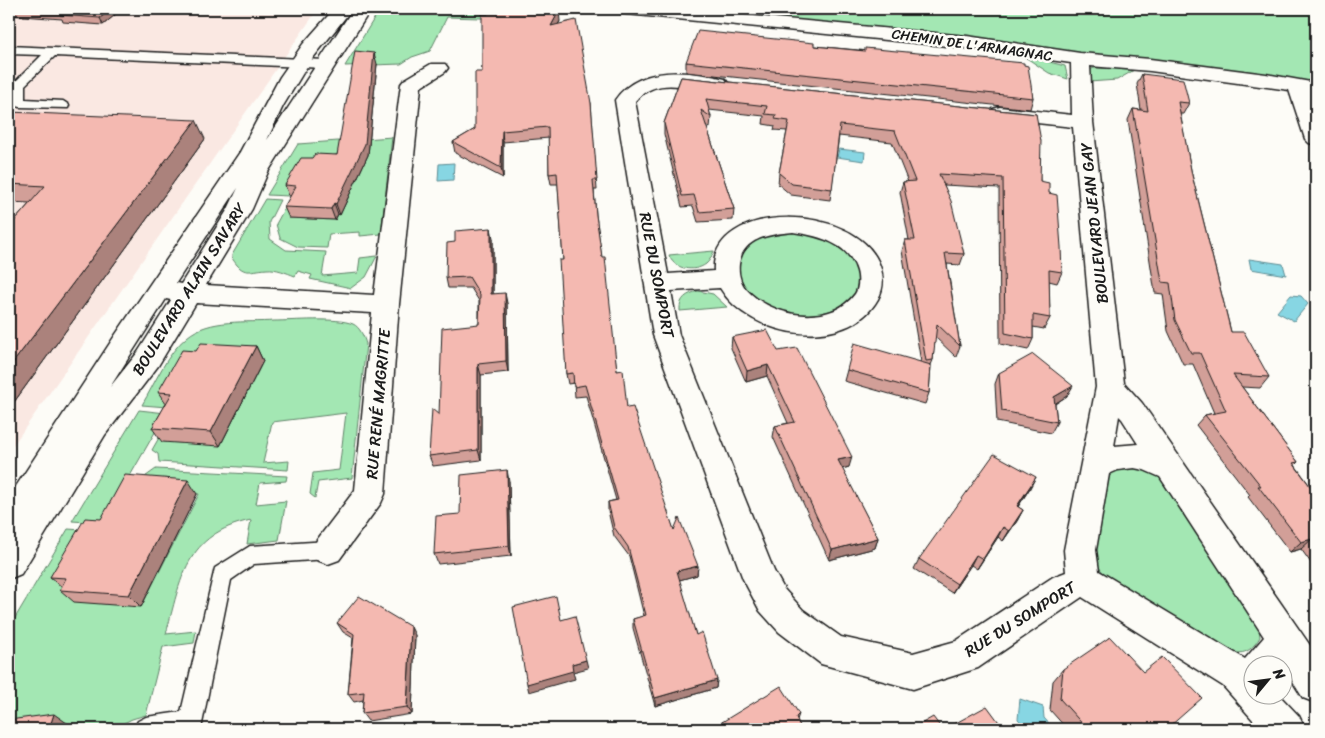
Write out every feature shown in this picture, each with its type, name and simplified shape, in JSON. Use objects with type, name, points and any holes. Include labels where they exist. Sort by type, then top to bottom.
[{"type":"street","name":"BOULEVARD ALAIN SAVARY","points":[[9,564],[95,428],[148,359],[240,210],[257,172],[313,63],[319,35],[343,9]]},
{"type":"street","name":"BOULEVARD ALAIN SAVARY","points":[[9,523],[158,291],[251,152],[266,118],[362,9]]},
{"type":"street","name":"CHEMIN DE L'ARMAGNAC","points":[[627,9],[901,34],[1080,59],[1150,65],[1307,94]]},
{"type":"street","name":"BOULEVARD JEAN GAY","points":[[1080,59],[1083,122],[1110,387],[1080,550],[1084,580]]},
{"type":"street","name":"RUE RENÉ MAGRITTE","points":[[328,550],[370,494],[386,304],[410,84],[438,68]]},
{"type":"street","name":"RUE DU SOMPORT","points":[[743,86],[658,79],[630,92],[625,100],[666,335],[760,579],[772,600],[791,621],[833,652],[913,671],[965,656],[1065,588],[1084,580]]},
{"type":"street","points":[[1307,94],[1316,139]]},
{"type":"street","points":[[974,110],[1083,122]]},
{"type":"street","points":[[793,224],[817,228],[839,236],[857,249],[868,265],[872,282],[866,299],[851,312],[829,321],[803,324],[777,320],[753,310],[736,296],[726,279],[725,261],[734,246],[749,234],[769,226],[793,224]]},
{"type":"street","points":[[656,283],[726,279]]},
{"type":"street","name":"RUE RENÉ MAGRITTE","points":[[158,291],[347,304],[386,304]]},
{"type":"street","points":[[1110,387],[1132,411],[1316,685]]},
{"type":"street","points":[[1101,432],[1110,429],[1134,431],[1152,441]]},
{"type":"street","points":[[1095,467],[1115,457],[1129,455],[1153,459],[1172,469]]},
{"type":"street","points":[[1084,580],[1242,674]]},
{"type":"street","points":[[1271,656],[1284,637]]},
{"type":"street","points":[[1270,706],[1286,729]]},
{"type":"lane","points":[[9,50],[313,63]]},
{"type":"lane","points":[[52,52],[19,84],[19,103],[63,105]]},
{"type":"lane","points":[[146,729],[190,726],[222,575],[250,556],[328,550]]},
{"type":"shaded area","points":[[9,9],[318,9],[9,451]]},
{"type":"green space","points":[[380,9],[517,9],[514,19],[447,17],[430,51],[412,57],[401,64],[345,66]]},
{"type":"green space","points":[[627,9],[1316,9],[1316,89],[727,17]]},
{"type":"green space","points":[[1022,55],[1065,66],[1068,79],[1049,73]]},
{"type":"green space","points":[[1094,68],[1136,69],[1117,80],[1089,82],[1088,71]]},
{"type":"green space","points":[[392,137],[381,234],[360,236],[360,232],[329,234],[327,248],[298,247],[280,238],[276,224],[289,200],[289,218],[335,220],[362,167],[305,168],[289,196],[267,195],[298,144]]},
{"type":"green space","points":[[265,199],[280,200],[269,222],[270,239],[286,250],[326,252],[322,276],[358,273],[360,258],[377,256],[366,277],[351,288],[310,279],[312,275],[298,271],[295,276],[274,269],[247,271],[240,268],[232,258],[232,255]]},
{"type":"green space","points":[[784,232],[807,234],[831,241],[850,255],[860,277],[859,289],[853,298],[844,305],[832,310],[819,313],[794,314],[764,306],[753,298],[740,284],[737,260],[747,247],[757,240]]},
{"type":"green space","points":[[714,251],[707,263],[701,267],[690,269],[675,264],[669,255]]},
{"type":"green space","points":[[698,291],[713,294],[727,307],[680,311],[684,297]]},
{"type":"green space","points":[[326,320],[346,322],[355,325],[363,335],[366,344],[352,478],[318,482],[315,498],[310,494],[313,473],[339,470],[346,413],[272,422],[263,463],[289,461],[288,470],[159,462],[158,454],[152,450],[173,413],[220,446],[263,361],[167,407],[142,405],[173,351],[187,337],[206,327],[217,324]]},
{"type":"green space","points":[[139,410],[166,413],[103,523],[72,521]]},
{"type":"green space","points":[[1134,466],[1151,471],[1165,481],[1258,621],[1260,637],[1247,651],[1237,653],[1218,650],[1106,577],[1096,563],[1095,552],[1109,477],[1117,468]]},
{"type":"green space","points":[[156,469],[287,476],[286,481],[260,483],[256,504],[286,501],[279,540],[247,544],[251,520],[229,527],[212,536],[199,548],[189,562],[182,577],[166,634],[196,631],[194,643],[163,647],[146,715],[132,719],[112,729],[9,729],[9,628],[68,529],[97,531],[141,607],[199,494],[157,490],[142,479]]},
{"type":"water","points":[[839,149],[865,152],[864,161],[837,157]]},
{"type":"water","points":[[454,163],[453,180],[438,181],[439,164]]},
{"type":"water","points":[[1249,259],[1283,264],[1286,275],[1251,269]]},
{"type":"water","points":[[1291,295],[1301,296],[1308,304],[1294,321],[1277,312]]},
{"type":"water","points":[[1020,699],[1043,707],[1044,718],[1054,729],[1027,729],[1018,719]]},
{"type":"building","points":[[16,9],[111,9],[100,18],[60,15],[63,12]]},
{"type":"building","points":[[491,9],[559,11],[551,26],[576,20],[591,103],[597,180],[593,180],[596,215],[602,257],[605,257],[617,371],[623,370],[627,408],[633,407],[674,530],[679,518],[698,566],[677,571],[696,635],[702,632],[717,680],[655,698],[633,619],[646,615],[628,547],[614,527],[608,502],[618,500],[585,385],[574,387],[573,373],[566,374],[559,260],[563,260],[557,173],[549,174],[548,127],[502,131],[501,168],[453,142],[475,129],[475,72],[482,72],[482,14],[488,14]]},
{"type":"building","points":[[698,31],[814,43],[814,46],[865,51],[865,48],[1024,63],[1024,65],[1028,66],[1033,98],[686,62]]},
{"type":"building","points":[[355,51],[374,53],[365,144],[336,204],[334,203],[331,209],[284,207],[296,186],[285,185],[301,158],[312,158],[315,154],[337,155]]},
{"type":"building","points":[[1142,74],[1183,79],[1189,103],[1178,102],[1192,175],[1231,332],[1244,332],[1269,377],[1233,375],[1298,462],[1293,463],[1316,494],[1316,545],[1312,539],[1301,542],[1258,486],[1261,486],[1205,415],[1226,411],[1200,353],[1191,353],[1175,320],[1170,283],[1162,282],[1133,109],[1148,111]]},
{"type":"building","points":[[681,77],[1036,114],[1041,141],[1040,181],[1049,183],[1049,193],[1057,195],[1061,247],[1062,272],[1049,270],[1050,318],[1033,315],[1033,339],[1005,333],[1003,178],[939,174],[951,201],[964,254],[945,253],[960,346],[937,324],[933,360],[926,361],[905,240],[915,240],[903,182],[915,181],[895,131],[840,125],[832,189],[792,184],[779,173],[789,121],[775,119],[776,115],[765,114],[767,106],[706,99],[711,117],[701,110],[734,209],[699,212],[694,195],[682,196],[664,123]]},
{"type":"building","points":[[9,112],[196,120],[9,368],[9,227],[45,186],[9,184]]},
{"type":"building","points":[[491,228],[491,294],[505,293],[506,361],[478,364],[478,450],[429,456],[432,409],[439,415],[442,328],[479,324],[480,295],[469,277],[446,278],[447,243],[455,242],[455,231]]},
{"type":"building","points":[[767,330],[778,351],[797,348],[852,457],[838,460],[878,538],[832,550],[775,426],[795,422],[768,365],[747,371],[732,337]]},
{"type":"building","points":[[201,343],[256,346],[211,432],[152,428],[172,393],[158,392],[182,350],[196,351]]},
{"type":"building","points":[[854,343],[931,365],[929,393],[847,370]]},
{"type":"building","points":[[1033,354],[1073,386],[1054,397],[1057,422],[1002,411],[999,373]]},
{"type":"building","points":[[994,454],[1036,477],[1017,506],[1023,510],[1009,531],[1003,527],[983,559],[976,555],[957,584],[919,559]]},
{"type":"building","points":[[507,470],[509,546],[434,554],[436,516],[460,514],[461,475]]},
{"type":"building","points":[[125,475],[188,480],[129,595],[60,590],[66,578],[50,577],[85,518],[101,519]]},
{"type":"building","points":[[359,596],[411,627],[407,707],[362,713],[364,692],[348,694],[354,634],[337,623]]},
{"type":"building","points":[[556,596],[561,620],[575,616],[586,660],[572,664],[573,671],[527,684],[513,607]]},
{"type":"building","points":[[1110,637],[1143,672],[1162,657],[1202,698],[1169,727],[1172,729],[1087,729],[1060,699],[1063,669]]},
{"type":"building","points":[[781,686],[799,714],[796,717],[801,729],[726,729],[722,722]]},
{"type":"building","points":[[987,706],[1004,729],[945,729]]},
{"type":"building","points":[[54,714],[49,729],[9,729],[9,720]]},
{"type":"building","points":[[933,717],[942,729],[912,729]]}]
